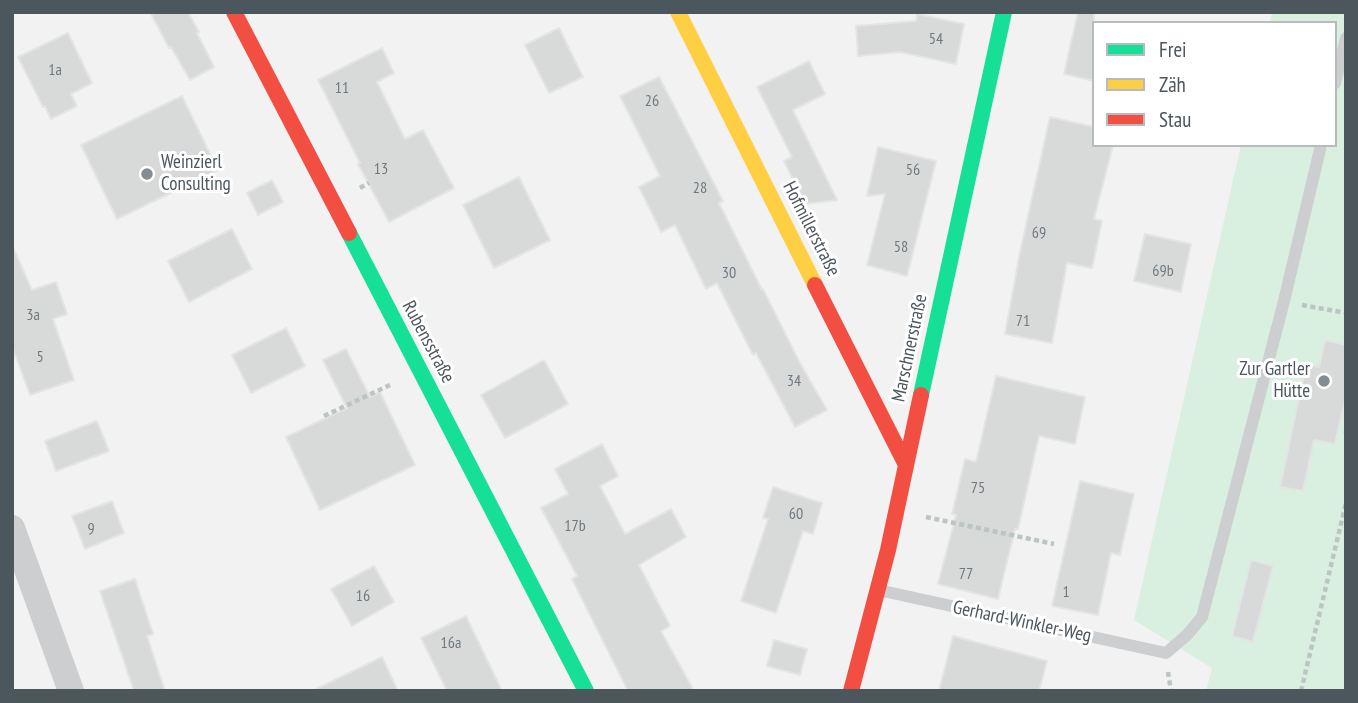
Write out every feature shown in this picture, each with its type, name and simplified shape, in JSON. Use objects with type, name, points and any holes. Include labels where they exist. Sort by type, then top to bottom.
[{"type":"street","name":"Rubensstraße","points":[[234,12],[586,691]]},
{"type":"street","name":"Hofmillerstraße","points":[[678,12],[906,465]]},
{"type":"street","name":"Marschnerstraße","points":[[851,691],[879,590],[897,511],[1004,12]]},
{"type":"street","points":[[12,528],[71,691]]},
{"type":"lane","points":[[1337,75],[1346,38]]},
{"type":"lane","points":[[1284,301],[1321,147]]},
{"type":"lane","name":"Gerhard-Winkler-Weg","points":[[879,590],[1166,653],[1187,635],[1202,617],[1284,301]]},
{"type":"path","points":[[1284,301],[1346,313]]},
{"type":"path","points":[[324,416],[420,370]]},
{"type":"path","points":[[1301,691],[1346,503]]},
{"type":"path","points":[[897,511],[1054,544]]},
{"type":"green space","points":[[1272,12],[1346,12],[1346,691],[1206,691],[1212,668],[1134,620],[1241,147],[1337,147],[1337,21],[1270,21]]},
{"type":"building","points":[[150,12],[188,12],[214,67],[190,80]]},
{"type":"building","points":[[1078,12],[1094,12],[1092,81],[1064,74]]},
{"type":"building","points":[[917,14],[964,24],[956,64],[900,52],[858,56],[856,26],[916,21]]},
{"type":"building","points":[[559,28],[583,77],[549,93],[525,45]]},
{"type":"building","points":[[68,33],[92,83],[71,94],[77,106],[51,119],[18,57]]},
{"type":"building","points":[[382,48],[394,73],[377,82],[405,139],[423,130],[454,188],[389,222],[318,80]]},
{"type":"building","points":[[809,61],[825,94],[793,110],[837,200],[805,204],[784,161],[792,157],[757,87]]},
{"type":"building","points":[[659,77],[723,201],[719,203],[762,290],[827,410],[795,427],[756,353],[753,355],[717,283],[706,289],[675,225],[661,232],[639,187],[660,176],[620,96]]},
{"type":"building","points":[[182,96],[218,170],[117,219],[81,145]]},
{"type":"building","points":[[1050,117],[1092,127],[1092,147],[1112,147],[1094,219],[1102,221],[1092,268],[1067,263],[1052,343],[1005,334]]},
{"type":"building","points":[[878,147],[936,161],[907,276],[867,265],[885,194],[867,196]]},
{"type":"building","points":[[519,177],[550,240],[494,268],[463,205]]},
{"type":"building","points":[[272,180],[283,202],[258,215],[247,193]]},
{"type":"building","points":[[232,229],[252,269],[189,302],[168,261]]},
{"type":"building","points":[[1145,234],[1191,244],[1181,292],[1134,281]]},
{"type":"building","points":[[12,245],[32,290],[56,282],[67,314],[53,319],[74,380],[30,395],[12,346]]},
{"type":"building","points":[[286,328],[305,366],[251,393],[232,355]]},
{"type":"building","name":"Zur Gartler Hütte","points":[[1325,340],[1346,345],[1346,395],[1335,444],[1314,440],[1303,491],[1280,487],[1306,365],[1319,367]]},
{"type":"building","points":[[346,349],[370,397],[380,392],[415,465],[320,510],[286,437],[347,408],[323,360]]},
{"type":"building","points":[[544,360],[568,404],[505,438],[481,395]]},
{"type":"building","points":[[996,376],[1085,397],[1075,444],[1039,436],[1018,529],[1015,529],[998,599],[938,584],[956,515],[952,514],[965,459],[976,462]]},
{"type":"building","points":[[97,421],[109,451],[56,471],[45,441]]},
{"type":"building","points":[[602,444],[618,476],[600,486],[625,534],[671,509],[686,537],[639,565],[670,626],[661,631],[694,691],[628,691],[572,579],[577,576],[541,508],[568,494],[555,469]]},
{"type":"building","points":[[1080,481],[1134,494],[1120,555],[1111,553],[1098,615],[1052,606]]},
{"type":"building","points":[[773,487],[822,503],[813,534],[803,531],[776,613],[741,601],[768,519],[763,518]]},
{"type":"building","points":[[112,501],[124,533],[85,549],[72,516]]},
{"type":"building","points":[[1251,560],[1273,566],[1253,642],[1232,636]]},
{"type":"building","points":[[374,566],[394,602],[352,626],[331,589]]},
{"type":"building","points":[[135,579],[153,634],[147,636],[165,691],[134,691],[100,591]]},
{"type":"building","points":[[466,616],[502,691],[447,691],[421,638]]},
{"type":"building","points":[[953,636],[1047,661],[1039,691],[939,691]]},
{"type":"building","points":[[774,640],[807,649],[800,675],[767,666]]},
{"type":"building","points":[[382,657],[398,691],[312,691]]},
{"type":"traffic: fast","points":[[921,395],[1004,12]]},
{"type":"traffic: fast","points":[[349,233],[586,691]]},
{"type":"traffic: slow","points":[[678,12],[815,285]]},
{"type":"traffic: jam","points":[[234,12],[349,233]]},
{"type":"traffic: jam","points":[[815,285],[906,465]]},
{"type":"traffic: jam","points":[[851,691],[888,550],[921,395]]},
{"type":"place","name":"Weinzierl Consulting","points":[[147,174]]},
{"type":"place","name":"Zur Gartler Hütte","points":[[1324,381]]}]
